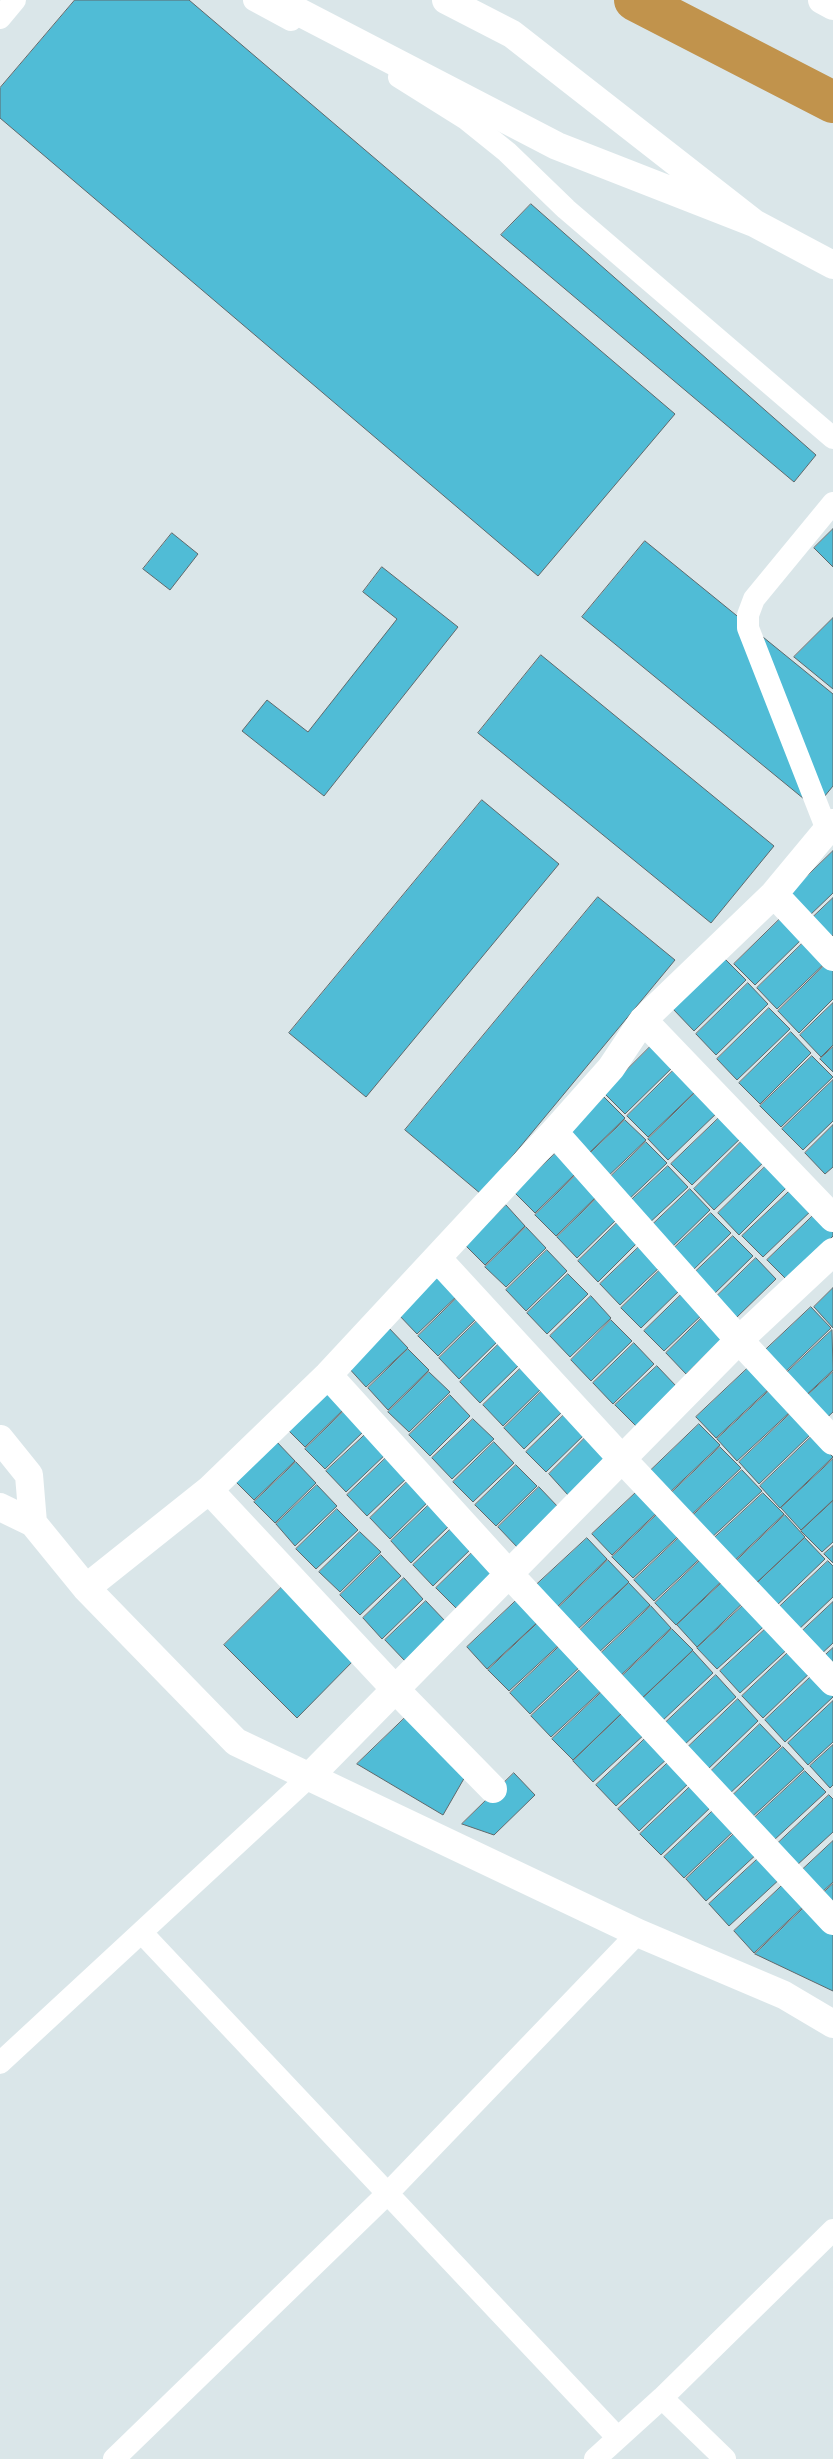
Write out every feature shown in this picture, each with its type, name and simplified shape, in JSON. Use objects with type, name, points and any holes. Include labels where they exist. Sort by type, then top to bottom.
[{"type":"street","points":[[276,0],[557,146],[754,223],[833,265]]},
{"type":"street","points":[[446,0],[512,34],[754,223]]},
{"type":"street","points":[[822,0],[833,6]]},
{"type":"street","points":[[86,1588],[208,1490],[328,1375],[438,1258],[611,1068],[643,1020],[774,894],[830,826]]},
{"type":"street","points":[[774,894],[833,957]]},
{"type":"street","points":[[643,1020],[833,1218]]},
{"type":"street","points":[[554,1132],[738,1340],[833,1440]]},
{"type":"street","points":[[309,1777],[738,1340],[833,1252]]},
{"type":"street","points":[[438,1258],[622,1459],[833,1682]]},
{"type":"street","points":[[328,1375],[509,1574],[833,1921]]},
{"type":"street","points":[[0,1439],[29,1474],[33,1523]]},
{"type":"street","points":[[208,1490],[395,1689],[493,1789]]},
{"type":"street","points":[[0,1507],[33,1523],[86,1588],[236,1742],[638,1933],[784,1995],[833,2024]]},
{"type":"lane","points":[[0,18],[15,0]]},
{"type":"lane","points":[[254,0],[406,81],[466,119],[506,152],[566,209],[833,438]]},
{"type":"lane","points":[[830,826],[748,628],[748,615],[754,599],[833,502]]},
{"type":"lane","points":[[0,2063],[309,1777]]},
{"type":"lane","points":[[142,1933],[618,2438]]},
{"type":"lane","points":[[114,2459],[388,2193],[638,1933]]},
{"type":"lane","points":[[595,2459],[662,2398],[833,2230]]},
{"type":"lane","points":[[662,2398],[725,2459]]},
{"type":"building","points":[[75,0],[189,0],[675,414],[538,576],[0,118],[0,88]]},
{"type":"building","points":[[531,204],[816,455],[794,482],[501,235]]},
{"type":"building","points":[[833,529],[833,567],[814,548]]},
{"type":"building","points":[[172,533],[198,554],[170,590],[143,569]]},
{"type":"building","points":[[645,541],[833,694],[833,786],[815,808],[582,617]]},
{"type":"building","points":[[382,567],[458,627],[324,796],[242,731],[267,700],[308,732],[397,619],[363,592]]},
{"type":"building","points":[[833,618],[833,689],[794,657]]},
{"type":"building","points":[[541,655],[774,846],[711,923],[478,733]]},
{"type":"building","points":[[482,800],[559,864],[366,1097],[289,1033]]},
{"type":"building","points":[[833,851],[833,893],[807,918],[786,897]]},
{"type":"building","points":[[598,897],[675,960],[481,1194],[405,1130]]},
{"type":"building","points":[[833,898],[833,935],[829,939],[810,920]]},
{"type":"building","points":[[786,913],[807,934],[755,985],[734,964]]},
{"type":"building","points":[[809,937],[829,959],[777,1009],[757,988]]},
{"type":"building","points":[[725,959],[746,980],[694,1031],[673,1009]]},
{"type":"building","points":[[829,961],[833,965],[833,999],[799,1033],[778,1011]]},
{"type":"building","points":[[748,983],[768,1004],[716,1055],[696,1034]]},
{"type":"building","points":[[833,1003],[833,1045],[821,1057],[800,1035]]},
{"type":"building","points":[[769,1008],[790,1029],[737,1080],[717,1059]]},
{"type":"building","points":[[791,1032],[811,1053],[760,1104],[739,1083]]},
{"type":"building","points":[[655,1042],[676,1064],[625,1114],[604,1093]]},
{"type":"building","points":[[833,1047],[833,1072],[820,1059]]},
{"type":"building","points":[[812,1056],[833,1077],[781,1127],[760,1106]]},
{"type":"building","points":[[679,1065],[700,1087],[648,1137],[627,1116]]},
{"type":"building","points":[[833,1080],[833,1121],[803,1150],[782,1129]]},
{"type":"building","points":[[699,1089],[720,1110],[668,1160],[648,1139]]},
{"type":"building","points":[[604,1097],[625,1118],[584,1158],[564,1137]]},
{"type":"building","points":[[723,1114],[744,1135],[692,1185],[671,1164]]},
{"type":"building","points":[[625,1120],[646,1140],[604,1180],[584,1159]]},
{"type":"building","points":[[833,1125],[833,1167],[825,1174],[805,1153]]},
{"type":"building","points":[[745,1138],[766,1160],[714,1210],[694,1189]]},
{"type":"building","points":[[646,1142],[667,1163],[625,1203],[605,1182]]},
{"type":"building","points":[[556,1153],[576,1173],[535,1213],[514,1192]]},
{"type":"building","points":[[770,1162],[790,1184],[739,1235],[718,1213]]},
{"type":"building","points":[[668,1166],[688,1187],[646,1226],[626,1205]]},
{"type":"building","points":[[576,1175],[597,1196],[556,1236],[535,1215]]},
{"type":"building","points":[[795,1186],[815,1207],[763,1257],[742,1236]]},
{"type":"building","points":[[690,1189],[710,1210],[669,1250],[649,1228]]},
{"type":"building","points":[[598,1197],[618,1218],[577,1258],[557,1237]]},
{"type":"building","points":[[506,1205],[525,1226],[485,1265],[465,1245]]},
{"type":"building","points":[[819,1210],[833,1224],[833,1236],[788,1281],[767,1260]]},
{"type":"building","points":[[711,1213],[731,1233],[690,1273],[670,1252]]},
{"type":"building","points":[[619,1221],[638,1242],[598,1282],[578,1261]]},
{"type":"building","points":[[526,1227],[546,1248],[506,1287],[485,1267]]},
{"type":"building","points":[[733,1236],[753,1256],[712,1296],[692,1275]]},
{"type":"building","points":[[641,1245],[662,1265],[620,1305],[600,1284]]},
{"type":"building","points":[[547,1250],[567,1271],[526,1311],[506,1290]]},
{"type":"building","points":[[756,1258],[776,1279],[735,1319],[715,1298]]},
{"type":"building","points":[[662,1268],[682,1288],[641,1328],[621,1308]]},
{"type":"building","points":[[438,1273],[459,1294],[417,1334],[397,1313]]},
{"type":"building","points":[[568,1274],[588,1294],[547,1334],[527,1313]]},
{"type":"building","points":[[833,1288],[833,1328],[814,1307]]},
{"type":"building","points":[[685,1291],[705,1312],[664,1351],[644,1331]]},
{"type":"building","points":[[459,1296],[479,1316],[438,1356],[418,1336]]},
{"type":"building","points":[[591,1296],[611,1318],[570,1357],[550,1336]]},
{"type":"building","points":[[811,1307],[831,1328],[779,1378],[759,1356]]},
{"type":"building","points":[[707,1313],[727,1334],[686,1374],[666,1353]]},
{"type":"building","points":[[480,1318],[500,1339],[459,1379],[439,1358]]},
{"type":"building","points":[[611,1320],[632,1341],[591,1381],[571,1360]]},
{"type":"building","points":[[388,1327],[408,1348],[366,1387],[347,1366]]},
{"type":"building","points":[[832,1330],[833,1370],[800,1401],[780,1379]]},
{"type":"building","points":[[501,1342],[521,1363],[480,1403],[460,1382]]},
{"type":"building","points":[[634,1343],[654,1364],[613,1404],[593,1383]]},
{"type":"building","points":[[408,1349],[429,1370],[388,1410],[368,1388]]},
{"type":"building","points":[[524,1365],[544,1386],[503,1426],[483,1405]]},
{"type":"building","points":[[657,1366],[677,1387],[636,1426],[615,1405]]},
{"type":"building","points":[[749,1367],[769,1389],[716,1438],[696,1417]]},
{"type":"building","points":[[429,1372],[450,1392],[409,1432],[388,1412]]},
{"type":"building","points":[[833,1372],[833,1412],[821,1423],[800,1402]]},
{"type":"building","points":[[325,1386],[346,1407],[305,1447],[284,1426]]},
{"type":"building","points":[[545,1388],[565,1409],[524,1449],[504,1428]]},
{"type":"building","points":[[770,1390],[790,1412],[737,1461],[717,1439]]},
{"type":"building","points":[[450,1395],[470,1416],[430,1456],[409,1435]]},
{"type":"building","points":[[346,1409],[366,1429],[325,1469],[305,1449]]},
{"type":"building","points":[[567,1412],[587,1432],[546,1472],[526,1452]]},
{"type":"building","points":[[791,1413],[811,1434],[759,1484],[739,1462]]},
{"type":"building","points":[[473,1419],[494,1439],[452,1479],[432,1458]]},
{"type":"building","points":[[699,1424],[720,1445],[667,1495],[647,1474]]},
{"type":"building","points":[[368,1432],[387,1453],[346,1492],[326,1471]]},
{"type":"building","points":[[589,1434],[609,1455],[568,1495],[549,1474]]},
{"type":"building","points":[[812,1436],[833,1457],[780,1508],[760,1486]]},
{"type":"building","points":[[275,1440],[295,1461],[254,1500],[234,1480]]},
{"type":"building","points":[[494,1442],[514,1463],[473,1502],[453,1482]]},
{"type":"building","points":[[720,1447],[741,1468],[688,1518],[668,1496]]},
{"type":"building","points":[[388,1456],[408,1477],[367,1516],[347,1495]]},
{"type":"building","points":[[833,1459],[833,1500],[801,1530],[781,1508]]},
{"type":"building","points":[[296,1462],[316,1483],[275,1523],[254,1502]]},
{"type":"building","points":[[516,1465],[537,1486],[496,1526],[475,1505]]},
{"type":"building","points":[[742,1470],[762,1491],[709,1540],[689,1519]]},
{"type":"building","points":[[411,1478],[431,1499],[390,1539],[370,1518]]},
{"type":"building","points":[[317,1485],[337,1506],[295,1546],[276,1524]]},
{"type":"building","points":[[644,1485],[664,1506],[612,1555],[592,1534]]},
{"type":"building","points":[[539,1487],[559,1508],[518,1548],[498,1527]]},
{"type":"building","points":[[763,1493],[784,1514],[731,1564],[710,1542]]},
{"type":"building","points":[[833,1501],[833,1542],[822,1552],[801,1531]]},
{"type":"building","points":[[432,1502],[452,1523],[411,1563],[391,1541]]},
{"type":"building","points":[[665,1507],[686,1529],[633,1578],[612,1557]]},
{"type":"building","points":[[337,1509],[358,1530],[316,1569],[296,1549]]},
{"type":"building","points":[[785,1515],[805,1537],[752,1587],[732,1565]]},
{"type":"building","points":[[455,1525],[474,1546],[433,1586],[413,1565]]},
{"type":"building","points":[[687,1530],[707,1552],[654,1601],[634,1580]]},
{"type":"building","points":[[360,1532],[381,1552],[340,1592],[319,1572]]},
{"type":"building","points":[[587,1538],[607,1559],[555,1609],[534,1587]]},
{"type":"building","points":[[805,1538],[825,1559],[773,1609],[753,1587]]},
{"type":"building","points":[[833,1546],[833,1563],[824,1554]]},
{"type":"building","points":[[477,1548],[497,1568],[456,1608],[436,1588]]},
{"type":"building","points":[[708,1553],[728,1575],[676,1625],[655,1603]]},
{"type":"building","points":[[381,1555],[401,1576],[360,1615],[340,1595]]},
{"type":"building","points":[[608,1560],[629,1582],[576,1631],[556,1610]]},
{"type":"building","points":[[828,1561],[833,1566],[833,1597],[796,1632],[775,1611]]},
{"type":"building","points":[[729,1576],[749,1597],[697,1647],[677,1625]]},
{"type":"building","points":[[404,1578],[423,1599],[382,1639],[363,1618]]},
{"type":"building","points":[[629,1583],[650,1605],[597,1654],[577,1633]]},
{"type":"building","points":[[284,1585],[357,1657],[297,1718],[224,1645]]},
{"type":"building","points":[[520,1597],[541,1619],[487,1669],[467,1647]]},
{"type":"building","points":[[750,1599],[771,1620],[717,1669],[697,1648]]},
{"type":"building","points":[[426,1601],[446,1622],[405,1661],[385,1640]]},
{"type":"building","points":[[833,1602],[833,1643],[818,1657],[798,1635]]},
{"type":"building","points":[[651,1606],[671,1628],[619,1677],[598,1656]]},
{"type":"building","points":[[541,1620],[562,1642],[509,1691],[488,1670]]},
{"type":"building","points":[[773,1622],[793,1644],[740,1693],[720,1671]]},
{"type":"building","points":[[672,1629],[693,1650],[640,1700],[620,1678]]},
{"type":"building","points":[[563,1643],[583,1664],[530,1714],[510,1693]]},
{"type":"building","points":[[795,1646],[815,1668],[763,1718],[742,1696]]},
{"type":"building","points":[[833,1648],[833,1674],[820,1660]]},
{"type":"building","points":[[693,1651],[713,1673],[661,1722],[640,1701]]},
{"type":"building","points":[[584,1666],[604,1688],[551,1737],[531,1716]]},
{"type":"building","points":[[817,1671],[833,1688],[833,1697],[785,1742],[765,1720]]},
{"type":"building","points":[[716,1675],[736,1697],[683,1746],[663,1725]]},
{"type":"building","points":[[605,1689],[625,1710],[573,1760],[552,1739]]},
{"type":"building","points":[[738,1699],[758,1721],[706,1771],[686,1749]]},
{"type":"building","points":[[833,1701],[833,1742],[808,1765],[788,1743]]},
{"type":"building","points":[[625,1711],[646,1733],[593,1782],[573,1761]]},
{"type":"building","points":[[409,1714],[466,1775],[443,1815],[357,1764]]},
{"type":"building","points":[[760,1724],[781,1746],[728,1795],[708,1774]]},
{"type":"building","points":[[649,1735],[669,1757],[616,1806],[596,1785]]},
{"type":"building","points":[[833,1745],[833,1785],[830,1788],[810,1766]]},
{"type":"building","points":[[783,1747],[804,1769],[751,1818],[731,1797]]},
{"type":"building","points":[[671,1760],[691,1781],[639,1831],[618,1809]]},
{"type":"building","points":[[805,1771],[826,1792],[773,1841],[752,1820]]},
{"type":"building","points":[[514,1773],[535,1795],[494,1835],[462,1824]]},
{"type":"building","points":[[693,1784],[713,1805],[661,1855],[640,1834]]},
{"type":"building","points":[[829,1795],[833,1799],[833,1832],[796,1866],[776,1845]]},
{"type":"building","points":[[717,1807],[737,1828],[684,1878],[664,1857]]},
{"type":"building","points":[[738,1830],[759,1852],[706,1901],[686,1879]]},
{"type":"building","points":[[833,1841],[833,1882],[821,1893],[801,1871]]},
{"type":"building","points":[[762,1855],[782,1877],[729,1926],[709,1904]]},
{"type":"building","points":[[787,1881],[807,1903],[754,1953],[734,1931]]},
{"type":"building","points":[[833,1884],[833,1905],[822,1894]]},
{"type":"building","points":[[808,1904],[833,1932],[833,1991],[755,1954]]},
{"type":"waterway","points":[[635,0],[833,102]]}]
